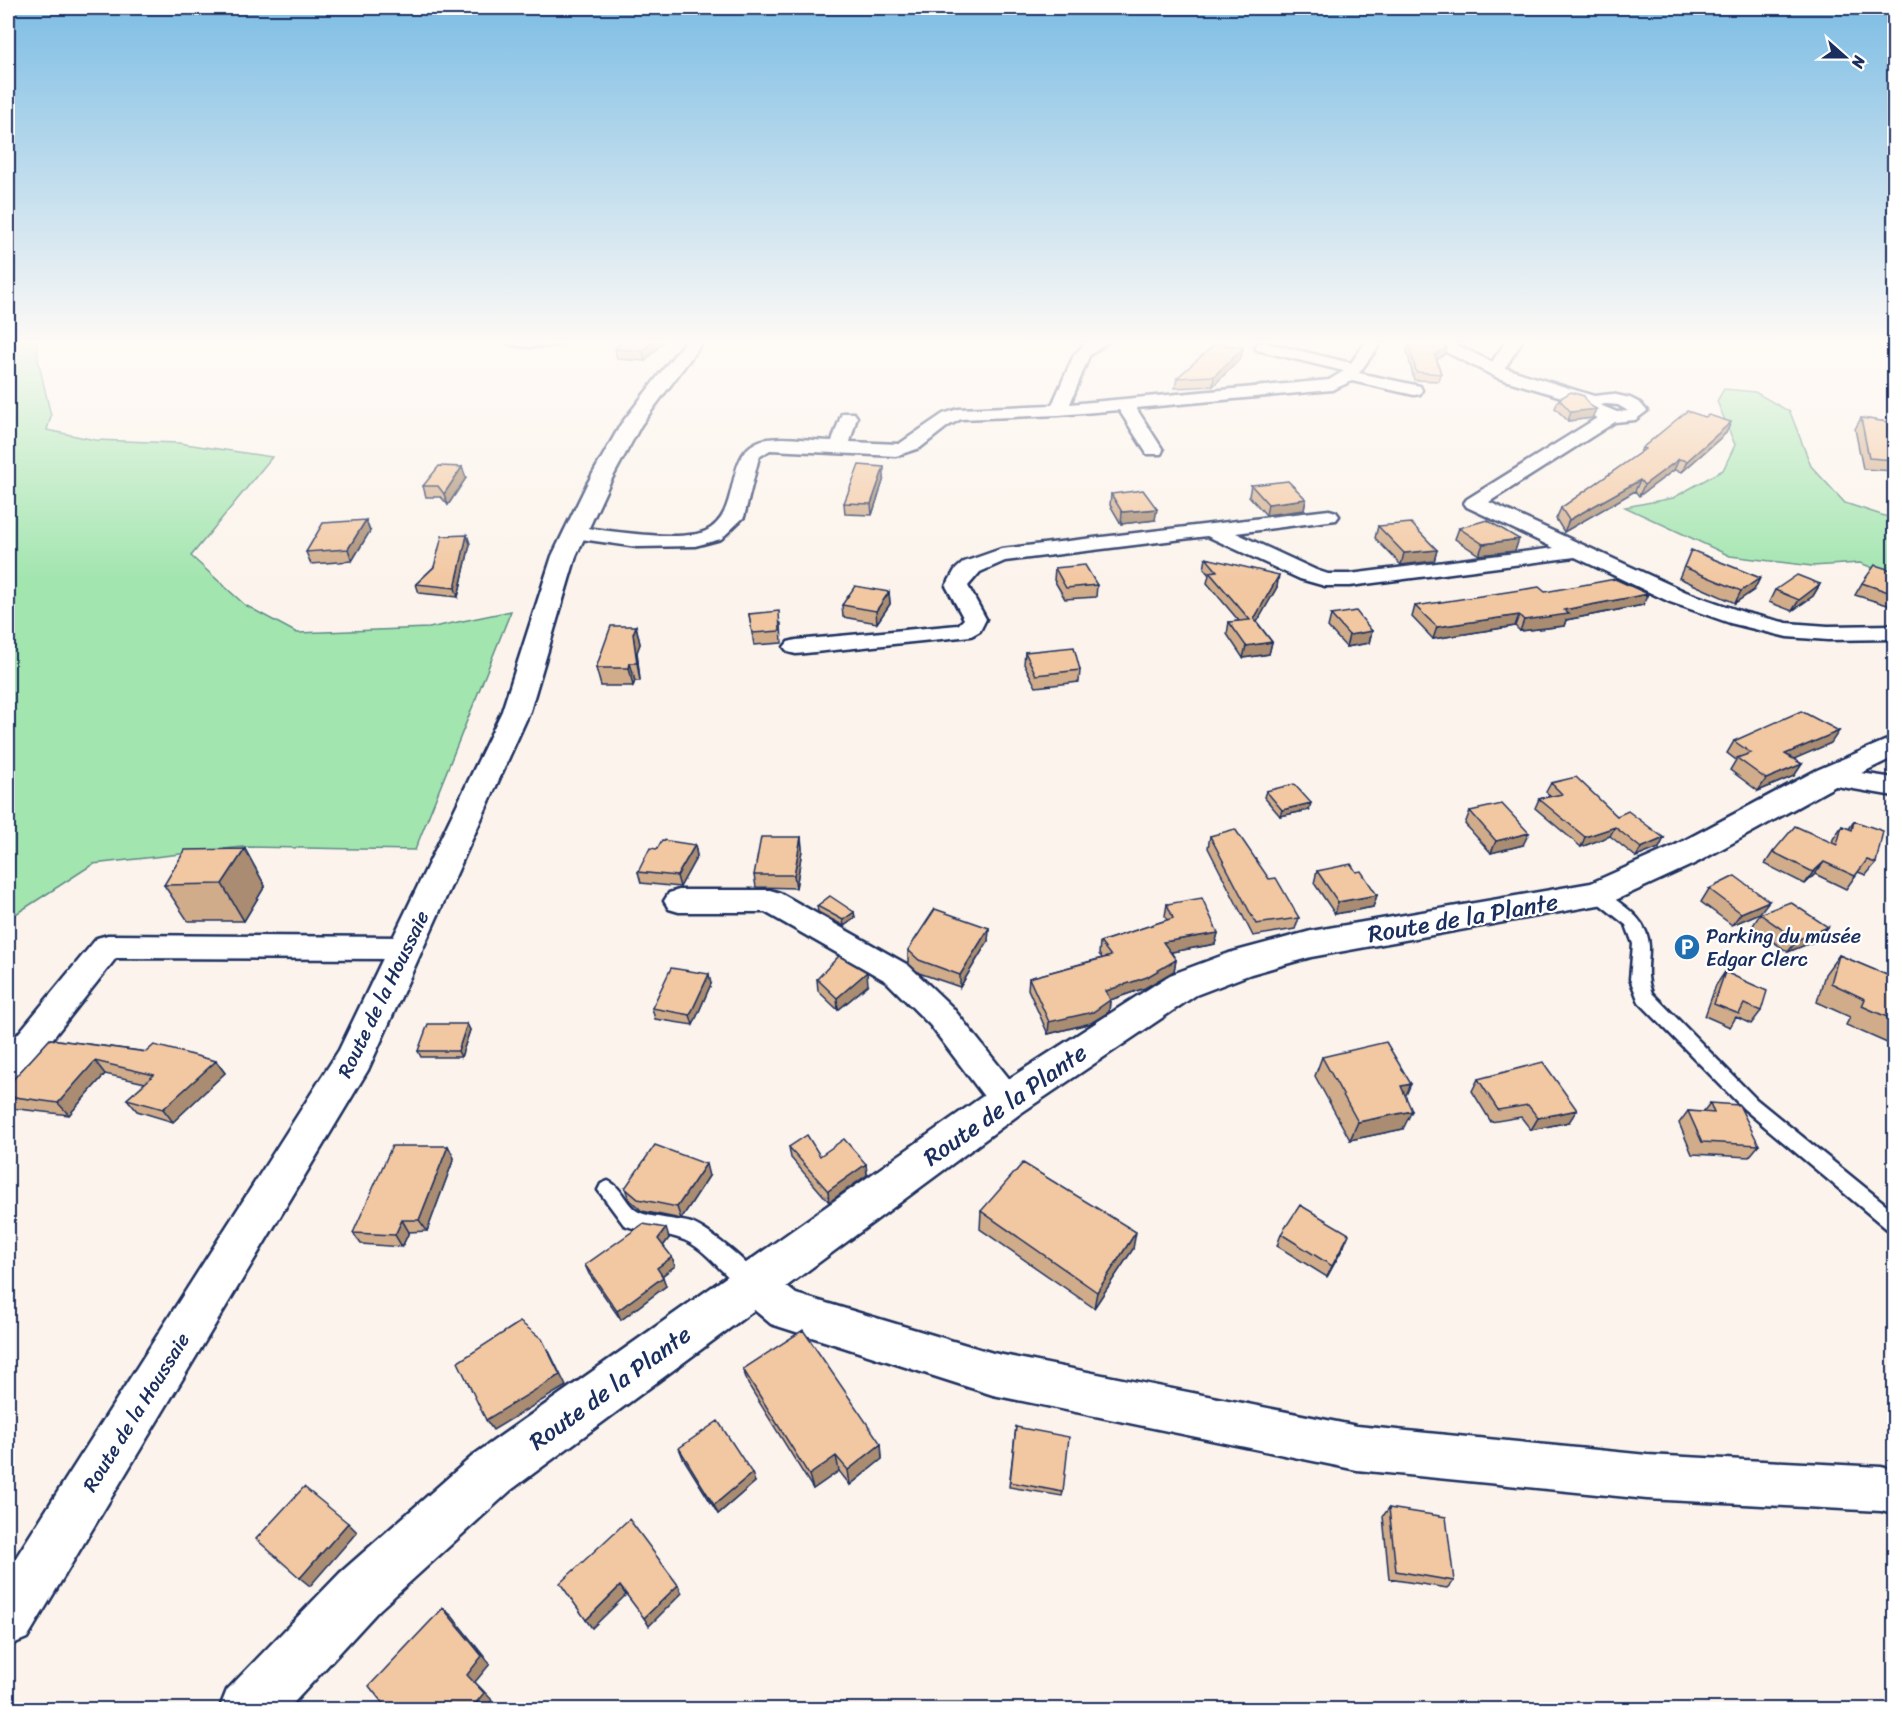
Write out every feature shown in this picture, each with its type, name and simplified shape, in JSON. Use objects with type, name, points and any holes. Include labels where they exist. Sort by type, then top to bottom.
[{"type":"main road","name":"Route de la Houssaie","points":[[8,1619],[354,1059],[516,711],[569,544],[634,420]]},
{"type":"main road","name":"Route de la Plante","points":[[247,1710],[359,1592],[493,1472],[1007,1101],[1183,985],[1242,963],[1311,944],[1597,894],[1684,855],[1828,777],[1894,746]]},
{"type":"street","points":[[839,447],[847,420]]},
{"type":"street","points":[[569,544],[695,540],[714,535],[734,517],[750,455],[759,447],[769,444],[905,449],[917,444],[946,420]]},
{"type":"street","points":[[1135,420],[1154,450]]},
{"type":"street","points":[[1605,420],[1474,503],[1678,597],[1767,626],[1828,633],[1894,632]]},
{"type":"street","points":[[796,647],[963,631],[972,626],[975,619],[957,586],[960,580],[972,567],[1001,555],[1329,516]]},
{"type":"street","points":[[1210,530],[1232,537],[1300,571],[1324,580],[1350,580],[1576,551]]},
{"type":"street","points":[[1828,777],[1894,787]]},
{"type":"street","points":[[679,901],[770,901],[897,973],[941,1016],[1007,1101]]},
{"type":"street","points":[[8,1070],[108,946],[407,948]]},
{"type":"street","points":[[753,1284],[785,1310],[993,1374],[1357,1448],[1647,1477],[1881,1489],[1894,1492]]},
{"type":"lane","points":[[1597,894],[1633,922],[1641,944],[1638,979],[1645,997],[1750,1104],[1894,1223]]},
{"type":"lane","points":[[608,1190],[632,1219],[690,1232],[720,1254],[753,1284]]},
{"type":"green space","points":[[8,420],[50,420],[47,430],[95,440],[179,443],[272,457],[191,556],[245,605],[297,633],[429,628],[511,611],[415,850],[242,847],[93,864],[8,919]]},
{"type":"green space","points":[[1725,420],[1793,420],[1811,466],[1845,503],[1894,519],[1894,576],[1860,563],[1812,566],[1730,556],[1625,507],[1673,498],[1723,470],[1735,445]]},
{"type":"building","points":[[1676,420],[1731,422],[1687,461],[1679,459],[1644,485],[1640,480],[1569,520],[1561,508],[1645,449],[1642,448]]},
{"type":"building","points":[[1861,420],[1894,423],[1894,460],[1869,458]]},
{"type":"building","points":[[859,465],[884,467],[871,504],[844,503]]},
{"type":"building","points":[[439,466],[462,467],[444,494],[438,486],[423,486]]},
{"type":"building","points":[[1288,481],[1306,499],[1268,504],[1251,485]]},
{"type":"building","points":[[1143,490],[1157,509],[1122,512],[1111,494]]},
{"type":"building","points":[[366,520],[348,549],[306,552],[323,523]]},
{"type":"building","points":[[1487,520],[1519,539],[1483,544],[1459,528]]},
{"type":"building","points":[[1411,523],[1437,550],[1404,553],[1378,526]]},
{"type":"building","points":[[467,535],[455,588],[416,584],[434,567],[442,536]]},
{"type":"building","points":[[1691,550],[1760,578],[1741,591],[1684,567]]},
{"type":"building","points":[[1206,558],[1279,575],[1254,619],[1272,642],[1246,646],[1229,622],[1250,620],[1209,572],[1217,571]]},
{"type":"building","points":[[1085,565],[1097,585],[1066,588],[1055,568]]},
{"type":"building","points":[[1875,565],[1894,571],[1894,594],[1862,583]]},
{"type":"building","points":[[1797,575],[1820,584],[1799,600],[1775,590]]},
{"type":"building","points":[[1615,579],[1648,594],[1564,610],[1569,614],[1524,620],[1519,615],[1437,627],[1415,606],[1539,587],[1545,592]]},
{"type":"building","points":[[855,586],[889,592],[876,611],[842,605]]},
{"type":"building","points":[[779,611],[780,631],[752,633],[749,614]]},
{"type":"building","points":[[1356,611],[1372,631],[1349,635],[1331,615]]},
{"type":"building","points":[[611,626],[636,626],[633,634],[637,663],[630,663],[629,668],[596,668]]},
{"type":"building","points":[[1074,647],[1080,670],[1036,675],[1025,652]]},
{"type":"building","points":[[1801,711],[1839,731],[1785,754],[1802,764],[1766,779],[1737,758],[1751,753],[1734,741]]},
{"type":"building","points":[[1576,777],[1617,816],[1628,811],[1664,838],[1641,848],[1615,827],[1585,837],[1539,799],[1562,794],[1551,783]]},
{"type":"building","points":[[1294,784],[1311,803],[1282,810],[1266,791]]},
{"type":"building","points":[[1502,804],[1529,833],[1496,841],[1470,811]]},
{"type":"building","points":[[1854,821],[1883,831],[1876,863],[1867,860],[1855,876],[1824,862],[1813,872],[1773,852],[1795,826],[1837,845],[1842,826],[1852,830]]},
{"type":"building","points":[[1235,829],[1269,879],[1276,878],[1299,918],[1256,924],[1210,836]]},
{"type":"building","points":[[761,837],[801,837],[794,875],[754,875]]},
{"type":"building","points":[[662,840],[695,845],[677,876],[638,872],[650,848],[657,849]]},
{"type":"building","points":[[245,849],[222,884],[164,885],[185,850]]},
{"type":"building","points":[[1351,864],[1356,872],[1361,871],[1377,895],[1338,902],[1317,871]]},
{"type":"building","points":[[1735,876],[1769,901],[1741,913],[1709,889]]},
{"type":"building","points":[[830,896],[854,912],[843,920],[817,906]]},
{"type":"building","points":[[1202,898],[1218,933],[1163,942],[1176,960],[1147,977],[1106,991],[1110,1000],[1093,1012],[1049,1022],[1029,978],[1111,956],[1100,942],[1173,918],[1167,904]]},
{"type":"building","points":[[1790,902],[1828,927],[1797,940],[1760,914]]},
{"type":"building","points":[[935,909],[989,928],[960,975],[919,960],[908,950]]},
{"type":"building","points":[[1839,955],[1894,978],[1894,1020],[1862,1006],[1865,999],[1831,983]]},
{"type":"building","points":[[839,956],[867,972],[837,998],[817,979]]},
{"type":"building","points":[[671,968],[709,974],[690,1015],[652,1008]]},
{"type":"building","points":[[1725,972],[1767,991],[1761,1011],[1744,1004],[1739,1014],[1714,1004]]},
{"type":"building","points":[[428,1024],[467,1024],[458,1051],[418,1051]]},
{"type":"building","points":[[50,1039],[146,1052],[154,1045],[216,1061],[163,1109],[127,1099],[154,1075],[95,1061],[58,1103],[8,1096],[8,1085]]},
{"type":"building","points":[[1386,1042],[1411,1084],[1401,1086],[1412,1111],[1358,1122],[1322,1057]]},
{"type":"building","points":[[1543,1062],[1577,1110],[1538,1118],[1528,1105],[1498,1110],[1478,1079]]},
{"type":"building","points":[[1710,1103],[1739,1105],[1759,1145],[1702,1142],[1688,1111],[1714,1113]]},
{"type":"building","points":[[807,1135],[820,1156],[844,1139],[866,1164],[828,1191],[789,1147]]},
{"type":"building","points":[[655,1145],[706,1164],[677,1207],[638,1199],[625,1188]]},
{"type":"building","points":[[392,1146],[448,1146],[419,1220],[402,1220],[395,1235],[353,1233]]},
{"type":"building","points":[[1023,1163],[1136,1232],[1097,1292],[981,1211]]},
{"type":"building","points":[[1300,1205],[1349,1234],[1332,1266],[1281,1234]]},
{"type":"building","points":[[643,1224],[666,1228],[658,1239],[672,1257],[657,1268],[663,1277],[617,1311],[585,1265]]},
{"type":"building","points":[[520,1322],[542,1339],[560,1375],[486,1420],[458,1362]]},
{"type":"building","points":[[803,1330],[881,1444],[848,1470],[836,1456],[809,1475],[743,1369]]},
{"type":"building","points":[[718,1421],[752,1473],[714,1505],[679,1448]]},
{"type":"building","points":[[1016,1427],[1069,1437],[1063,1492],[1010,1482]]},
{"type":"building","points":[[304,1487],[348,1523],[300,1578],[256,1539]]},
{"type":"building","points":[[1389,1508],[1446,1517],[1454,1581],[1396,1571]]},
{"type":"building","points":[[629,1519],[678,1585],[644,1618],[620,1586],[586,1620],[560,1583]]},
{"type":"building","points":[[443,1608],[482,1656],[467,1675],[484,1693],[470,1710],[388,1710],[369,1686]]},
{"type":"place","name":"Parking du musée Edgar Clerc","points":[[1687,947]]}]
